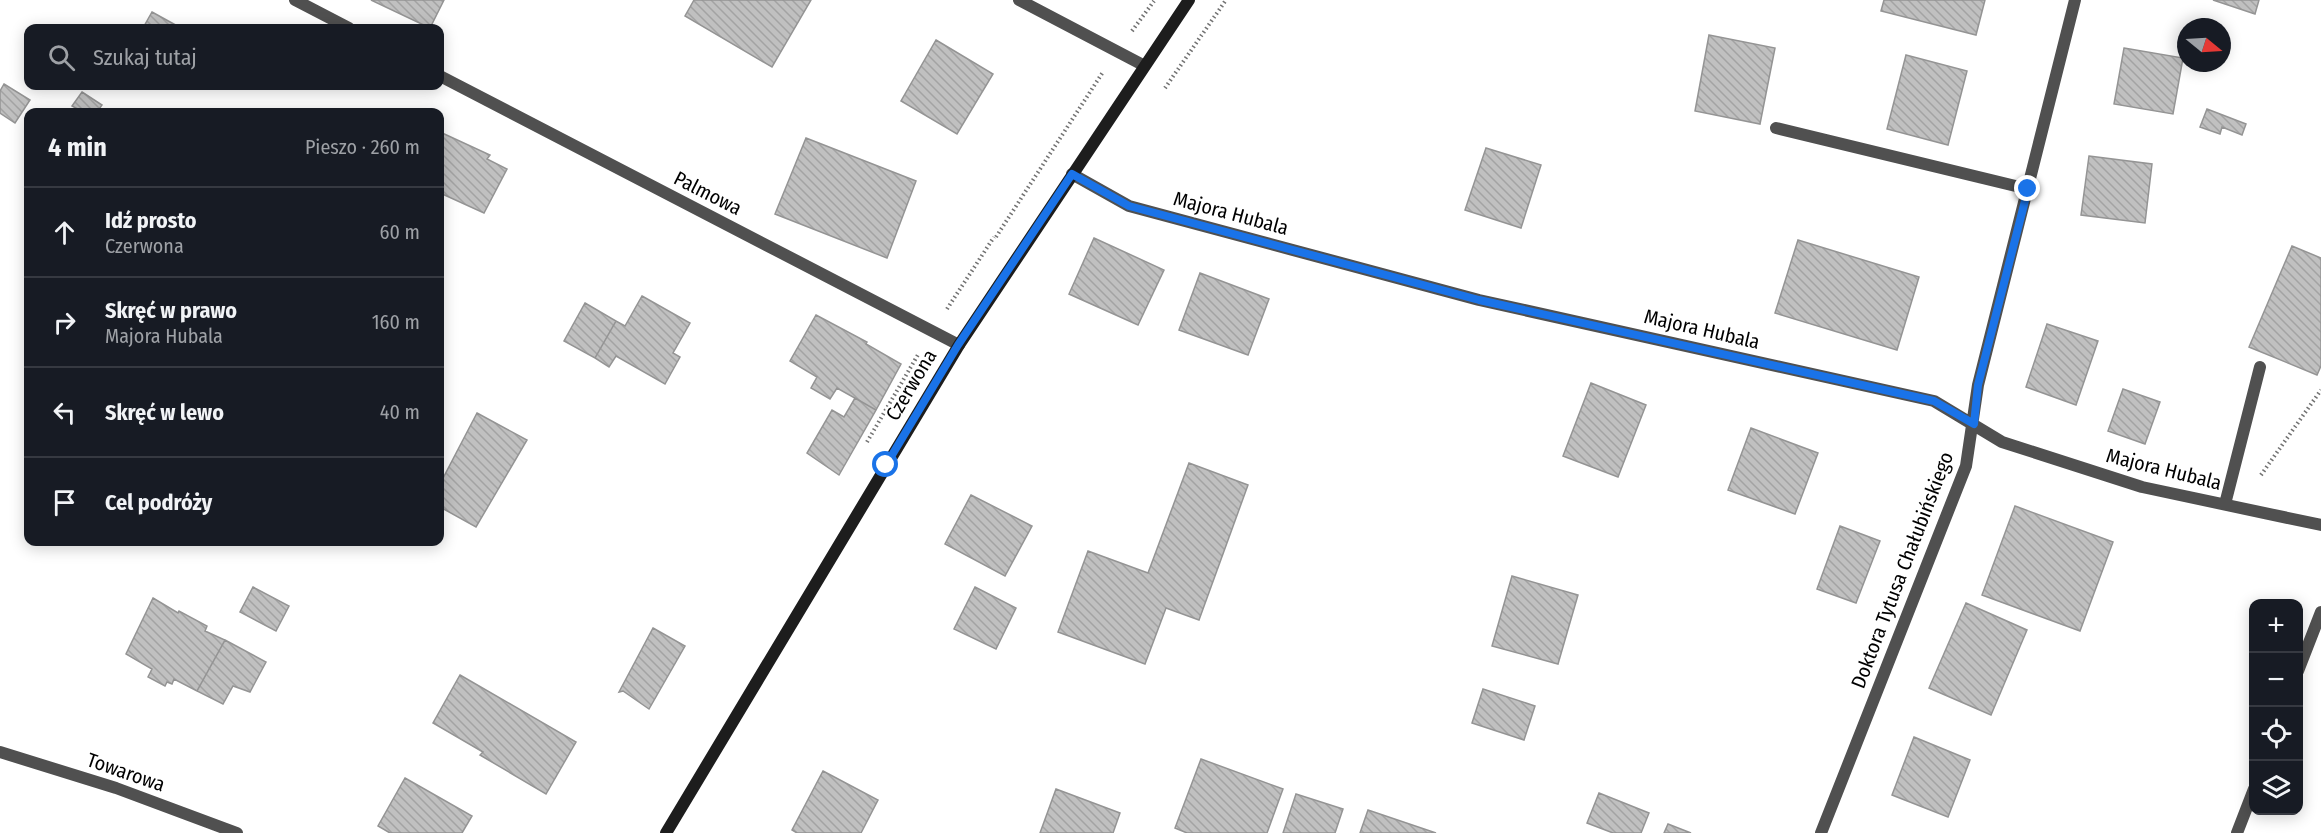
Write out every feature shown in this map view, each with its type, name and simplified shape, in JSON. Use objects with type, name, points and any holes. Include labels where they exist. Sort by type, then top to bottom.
[{"type":"street","points":[[295,0],[341,24]]},
{"type":"street","points":[[1019,0],[1143,65]]},
{"type":"street","name":"Czerwona","points":[[666,833],[958,345],[1143,65],[1189,0]]},
{"type":"street","name":"Doktora Tytusa Chałubińskiego","points":[[1821,833],[1966,466],[1978,385],[2075,0]]},
{"type":"street","name":"Palmowa","points":[[444,78],[958,345]]},
{"type":"street","points":[[1776,128],[2028,189]]},
{"type":"street","name":"Majora Hubala","points":[[1072,174],[1129,206],[1479,300],[1934,401],[2002,442],[2034,453],[2142,487],[2321,525]]},
{"type":"street","points":[[2225,504],[2260,367]]},
{"type":"street","points":[[2303,658],[2321,612]]},
{"type":"street","name":"Towarowa","points":[[0,752],[116,788],[237,833]]},
{"type":"street","points":[[2237,833],[2249,800]]},
{"type":"path","points":[[1161,94],[1226,0]]},
{"type":"path","points":[[2259,478],[2321,390]]},
{"type":"building","points":[[371,0],[444,0],[432,24],[422,24]]},
{"type":"building","points":[[694,0],[811,0],[772,67],[685,16]]},
{"type":"building","points":[[1884,0],[1985,0],[1976,35],[1881,11]]},
{"type":"building","points":[[2213,0],[2259,0],[2255,14]]},
{"type":"building","points":[[152,12],[174,24],[145,24]]},
{"type":"building","points":[[1709,35],[1775,48],[1760,124],[1695,111]]},
{"type":"building","points":[[936,40],[993,74],[957,134],[901,101]]},
{"type":"building","points":[[2124,48],[2177,57],[2177,72],[2180,72],[2173,114],[2114,104]]},
{"type":"building","points":[[1906,55],[1967,71],[1948,145],[1887,129]]},
{"type":"building","points":[[4,84],[30,100],[15,123],[0,113],[0,91]]},
{"type":"building","points":[[82,92],[102,105],[100,108],[72,106]]},
{"type":"building","points":[[2207,109],[2246,124],[2242,135],[2222,127],[2220,134],[2200,127]]},
{"type":"building","points":[[444,134],[490,155],[487,159],[507,169],[484,213],[444,195]]},
{"type":"building","points":[[806,138],[916,181],[887,258],[775,214]]},
{"type":"building","points":[[1486,148],[1541,165],[1521,228],[1465,210]]},
{"type":"building","points":[[2089,156],[2152,164],[2145,223],[2081,215]]},
{"type":"building","points":[[1094,238],[1164,270],[1138,325],[1069,294]]},
{"type":"building","points":[[1798,240],[1919,277],[1897,350],[1775,313]]},
{"type":"building","points":[[2292,246],[2321,258],[2321,366],[2317,375],[2249,347]]},
{"type":"building","points":[[1200,273],[1269,299],[1248,355],[1179,330]]},
{"type":"building","points":[[642,296],[690,323],[673,353],[680,357],[665,384],[616,356],[609,367],[595,358],[616,321],[625,326]]},
{"type":"building","points":[[585,303],[616,321],[595,358],[564,341]]},
{"type":"building","points":[[816,315],[867,342],[866,344],[901,364],[876,410],[837,388],[830,399],[811,388],[817,377],[790,361]]},
{"type":"building","points":[[2047,324],[2098,341],[2076,405],[2026,387]]},
{"type":"building","points":[[1591,383],[1646,405],[1618,477],[1563,456]]},
{"type":"building","points":[[2123,389],[2160,402],[2145,444],[2108,431]]},
{"type":"building","points":[[855,398],[876,410],[839,475],[807,453],[832,410],[844,417]]},
{"type":"building","points":[[477,413],[527,440],[476,527],[444,509],[444,476]]},
{"type":"building","points":[[1751,428],[1818,453],[1795,514],[1728,490]]},
{"type":"building","points":[[1189,463],[1248,485],[1199,620],[1166,608],[1145,664],[1058,632],[1088,551],[1148,573]]},
{"type":"building","points":[[971,495],[1032,526],[1005,576],[945,544]]},
{"type":"building","points":[[2015,506],[2113,542],[2080,631],[1982,595]]},
{"type":"building","points":[[1840,526],[1880,541],[1856,603],[1817,589]]},
{"type":"building","points":[[1512,576],[1578,595],[1558,664],[1492,646]]},
{"type":"building","points":[[253,587],[289,606],[276,631],[240,612]]},
{"type":"building","points":[[975,587],[1016,608],[996,649],[954,629]]},
{"type":"building","points":[[153,598],[178,613],[179,611],[207,626],[205,631],[225,640],[197,691],[174,679],[172,684],[167,682],[165,686],[148,677],[152,669],[126,654]]},
{"type":"building","points":[[1966,603],[2027,630],[1991,715],[1929,688]]},
{"type":"building","points":[[653,628],[685,646],[649,709],[623,691],[619,692]]},
{"type":"building","points":[[225,640],[266,662],[250,692],[233,686],[223,704],[197,691]]},
{"type":"building","points":[[460,675],[576,742],[546,794],[480,755],[483,752],[433,723]]},
{"type":"building","points":[[1483,689],[1535,706],[1524,740],[1472,723]]},
{"type":"building","points":[[1914,737],[1970,760],[1948,817],[1892,795]]},
{"type":"building","points":[[1201,759],[1283,789],[1267,833],[1187,833],[1175,828]]},
{"type":"building","points":[[823,771],[878,800],[861,833],[797,833],[792,830]]},
{"type":"building","points":[[405,778],[472,816],[462,833],[390,833],[378,826]]},
{"type":"building","points":[[1056,789],[1120,813],[1113,833],[1040,833]]},
{"type":"building","points":[[1599,793],[1649,813],[1641,833],[1613,833],[1587,823]]},
{"type":"building","points":[[1296,794],[1343,809],[1335,833],[1283,833]]},
{"type":"building","points":[[1368,810],[1436,833],[1360,833]]},
{"type":"building","points":[[1668,824],[1691,833],[1664,833]]},
{"type":"route","points":[[886,465],[958,345],[1072,174],[1129,206],[1479,300],[1934,401],[1974,424],[1978,385],[2028,189]]}]
